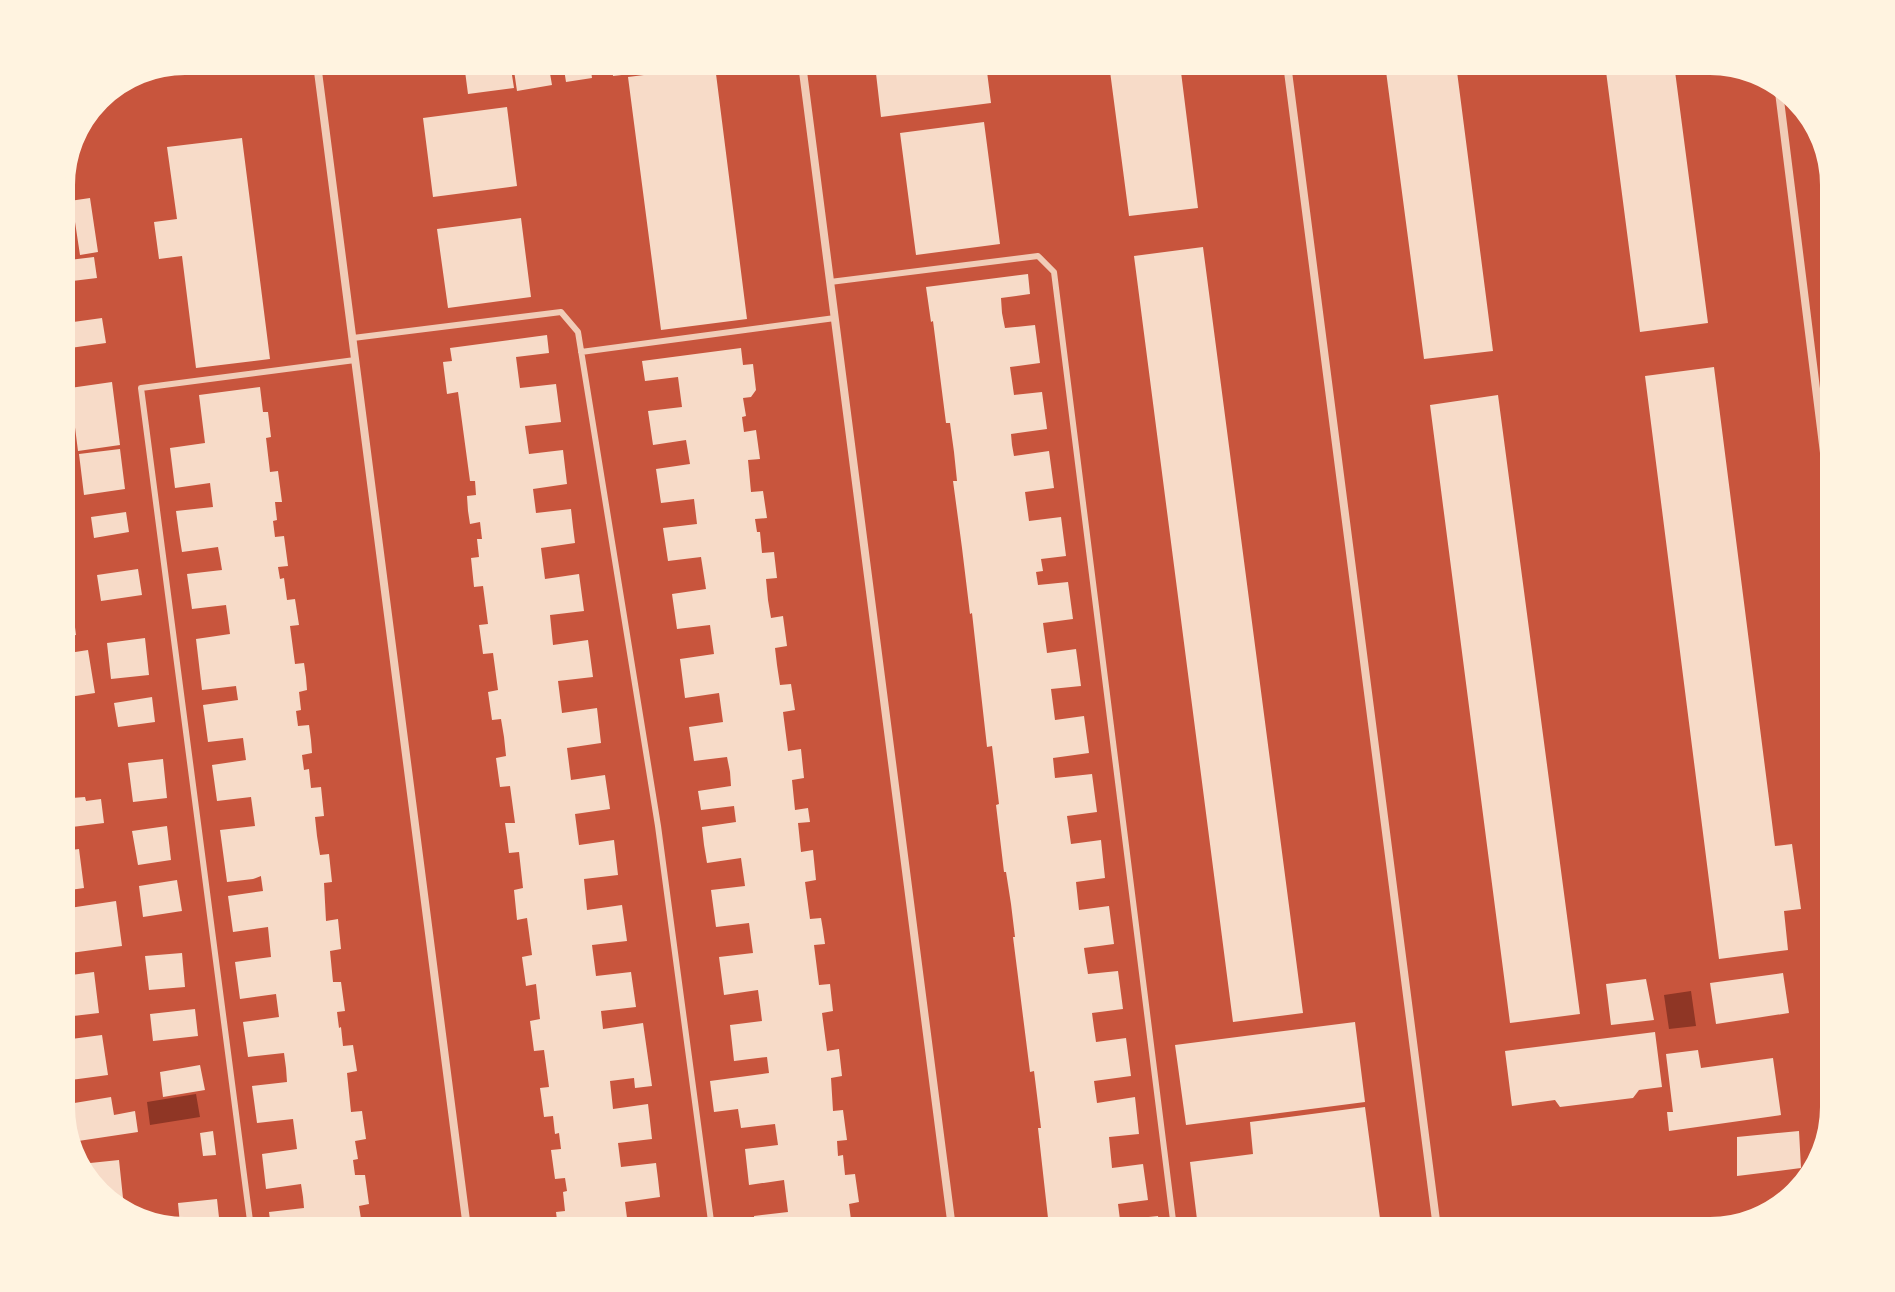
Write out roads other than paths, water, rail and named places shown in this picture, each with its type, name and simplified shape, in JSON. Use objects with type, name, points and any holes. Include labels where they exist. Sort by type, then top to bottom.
[{"type":"street","points":[[318,70],[466,1222]]},
{"type":"street","points":[[803,70],[951,1222]]},
{"type":"street","points":[[1288,70],[1436,1222]]},
{"type":"street","points":[[1779,93],[1825,461]]},
{"type":"lane","points":[[830,282],[1038,256],[1054,272],[1173,1222]]},
{"type":"lane","points":[[353,338],[561,312],[578,332],[658,826],[711,1222]]},
{"type":"lane","points":[[581,352],[835,318]]},
{"type":"lane","points":[[250,1222],[141,388],[355,360]]}]
